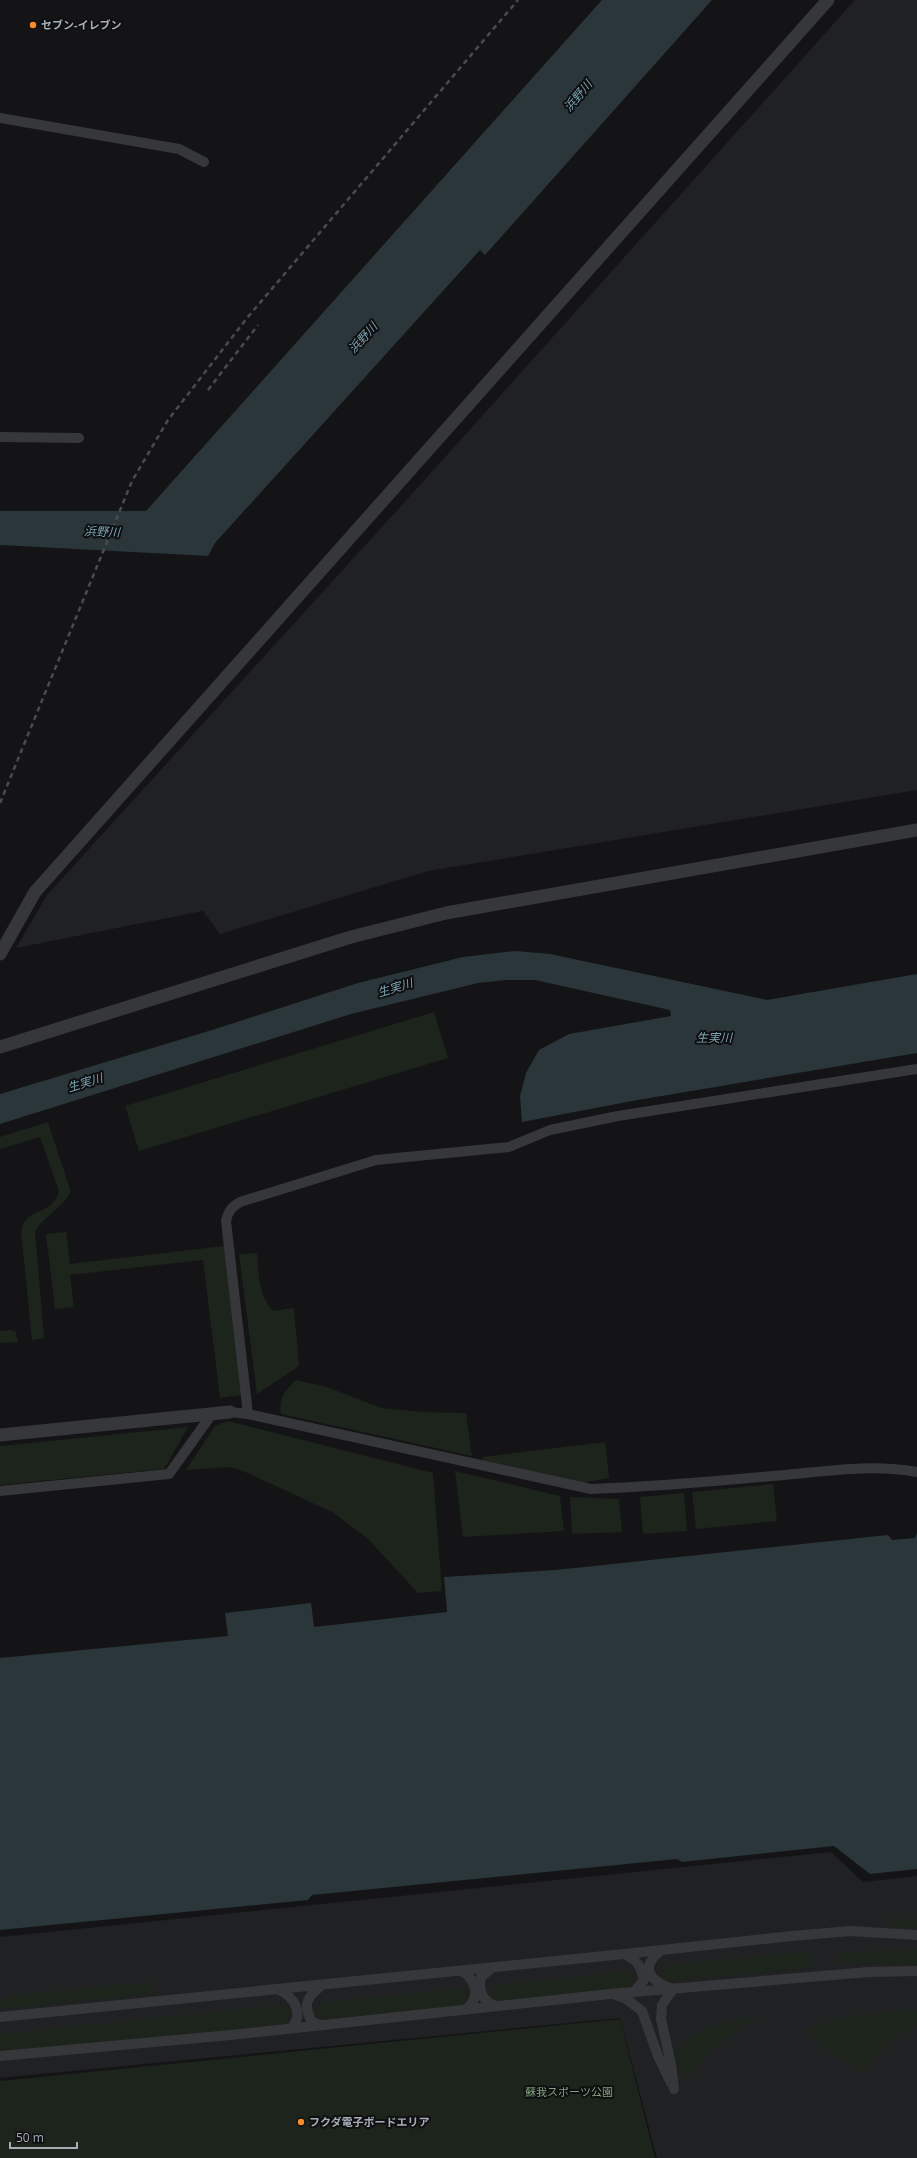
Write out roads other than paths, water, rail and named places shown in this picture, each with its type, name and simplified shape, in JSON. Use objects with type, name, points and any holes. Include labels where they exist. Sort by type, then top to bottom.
[{"type":"street","points":[[0,954],[40,886],[828,0]]},
{"type":"street","points":[[0,118],[179,149],[204,162]]},
{"type":"street","points":[[0,437],[79,438]]},
{"type":"street","points":[[0,1047],[351,937],[446,913],[917,830]]},
{"type":"street","points":[[248,1414],[226,1221],[227,1214],[233,1206],[240,1202],[376,1160],[509,1147],[550,1130],[618,1116],[917,1069]]},
{"type":"street","points":[[0,1435],[230,1412],[248,1414],[591,1489],[649,1487],[843,1469],[897,1469],[917,1472]]},
{"type":"street","points":[[0,1491],[169,1474],[212,1414]]},
{"type":"street","points":[[0,2017],[850,1931],[917,1936]]},
{"type":"street","points":[[661,1950],[650,1963],[650,1971],[658,1983],[674,1989]]},
{"type":"street","points":[[624,1954],[639,1963],[642,1971],[644,1980],[634,1992]]},
{"type":"street","points":[[494,1968],[481,1977],[480,1984],[483,1998],[488,2003],[498,2006]]},
{"type":"street","points":[[462,1971],[469,1976],[475,1989],[475,1998],[471,2005],[465,2010]]},
{"type":"street","points":[[0,2056],[292,2028],[610,1994],[869,1972],[917,1971]]},
{"type":"street","points":[[321,2025],[312,2022],[306,2011],[306,2005],[309,1997],[323,1984]]},
{"type":"street","points":[[278,1989],[288,1994],[297,2007],[298,2015],[292,2028]]},
{"type":"street","points":[[610,1994],[625,1998],[642,2011],[658,2056],[674,2088],[671,2064],[661,2019],[662,2005],[666,1997],[674,1989]]},
{"type":"water","name":"浜野川","points":[[602,0],[712,0],[485,255],[480,250],[215,543],[208,556],[0,545],[0,511],[146,511]]},
{"type":"water","name":"生実川","points":[[515,951],[550,954],[767,1000],[917,974],[917,1053],[632,1101],[522,1122],[520,1096],[526,1073],[539,1050],[569,1034],[671,1016],[670,1010],[535,980],[506,980],[478,983],[351,1014],[0,1124],[0,1094],[212,1030],[358,983],[463,957]]},
{"type":"water","points":[[917,1533],[917,1869],[870,1874],[834,1846],[682,1862],[677,1859],[312,1895],[308,1900],[0,1930],[0,1658],[228,1636],[225,1613],[311,1603],[314,1627],[447,1612],[444,1577],[556,1570],[888,1535],[892,1540],[915,1538]]},
{"type":"railway","points":[[0,803],[132,481],[168,420],[247,318],[518,0]]},
{"type":"railway","points":[[208,390],[258,325]]},
{"type":"place","name":"セブン-イレブン","points":[[33,25]]},
{"type":"place","name":"フクダ電子ボードエリア","points":[[301,2122]]},
{"type":"park label","name":"蘇我スポーツ公園","points":[[569,2092]]}]
